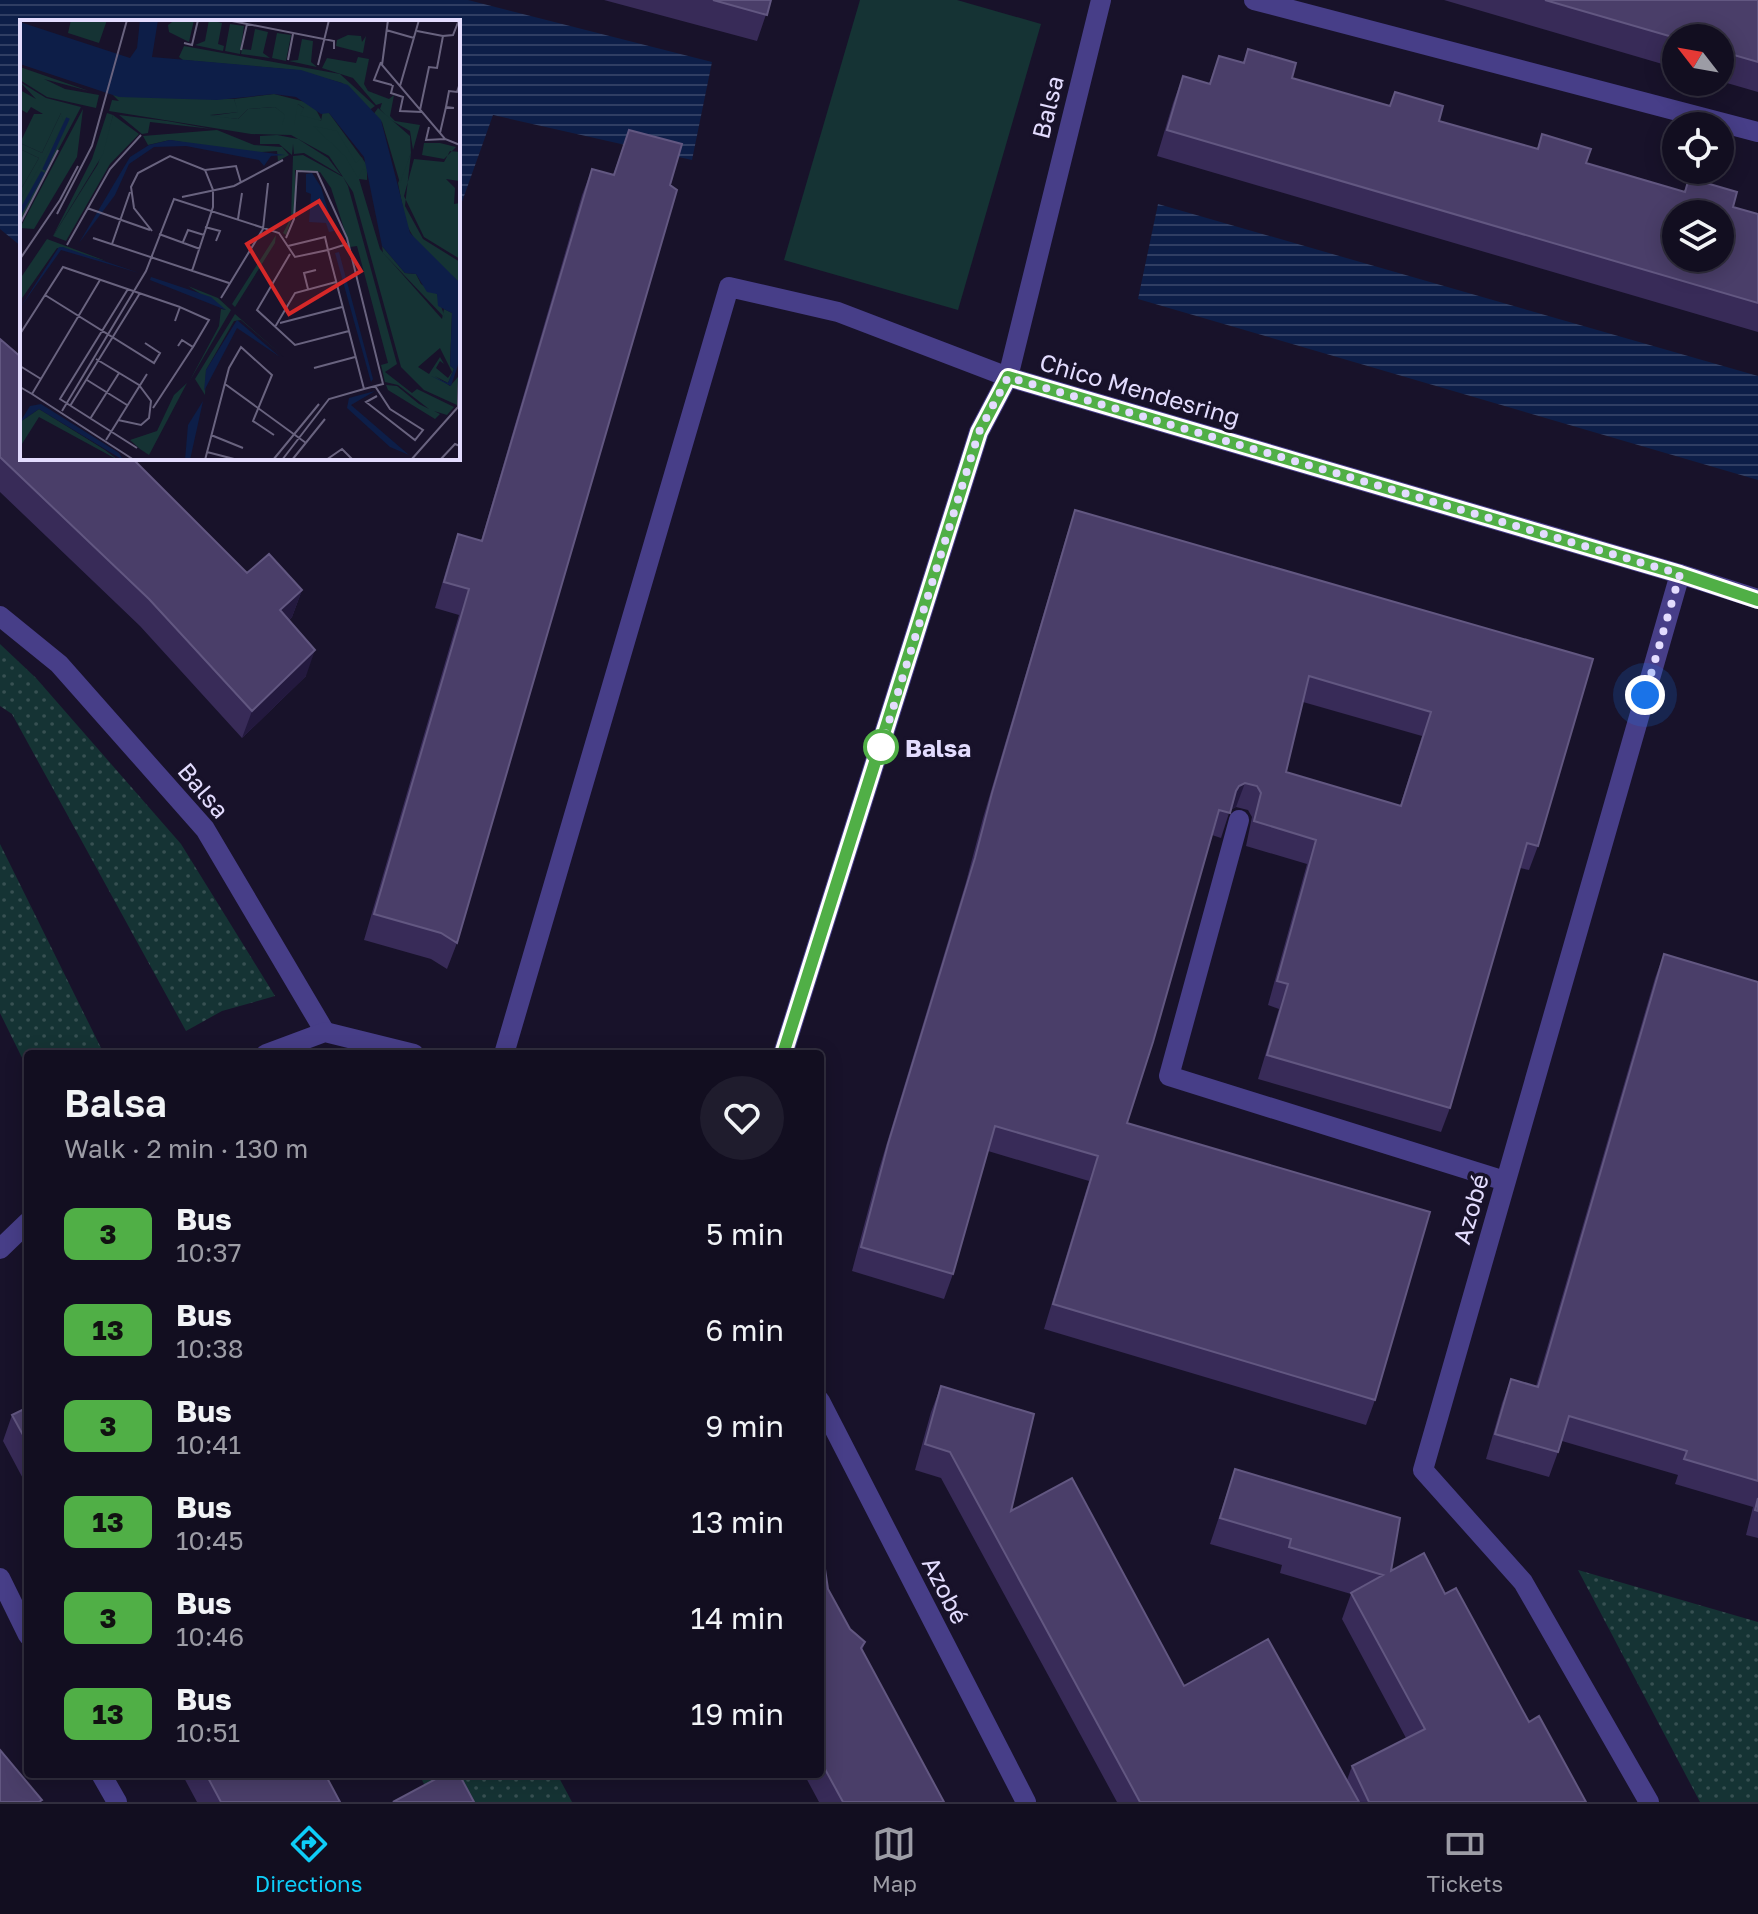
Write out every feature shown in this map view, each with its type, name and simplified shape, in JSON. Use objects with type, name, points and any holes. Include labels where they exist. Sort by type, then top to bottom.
[{"type":"street","name":"Balsa","points":[[1008,377],[1101,0]]},
{"type":"street","points":[[1254,0],[1758,132]]},
{"type":"street","points":[[505,1050],[729,287],[838,312],[1008,377]]},
{"type":"street","name":"Chico Mendesring","points":[[784,1050],[979,432],[1008,377],[1758,599]]},
{"type":"street","name":"Azobé","points":[[1649,1802],[1523,1582],[1423,1470],[1680,574]]},
{"type":"street","name":"Balsa","points":[[0,616],[59,664],[205,829],[325,1032]]},
{"type":"street","points":[[1239,820],[1169,1076],[1505,1181]]},
{"type":"street","points":[[277,1050],[325,1032],[398,1050]]},
{"type":"street","points":[[0,1249],[24,1226]]},
{"type":"street","name":"Azobé","points":[[824,1409],[1026,1802]]},
{"type":"street","points":[[0,1578],[24,1627]]},
{"type":"street","points":[[103,1778],[117,1802]]},
{"type":"green space","points":[[860,0],[957,0],[1041,24],[958,310],[784,260]]},
{"type":"green space","points":[[0,644],[36,678],[181,844],[275,996],[222,1011],[186,1031],[12,714],[0,706]]},
{"type":"green space","points":[[0,844],[102,1050],[24,1050],[24,1062],[0,1013]]},
{"type":"green space","points":[[1578,1570],[1758,1622],[1758,1802],[1700,1802]]},
{"type":"green space","points":[[421,1778],[559,1778],[572,1802],[433,1802]]},
{"type":"water","points":[[0,0],[468,0],[712,62],[692,160],[493,115],[460,207],[460,20],[20,20],[20,245],[0,229]]},
{"type":"water","points":[[1158,204],[1758,376],[1758,480],[1138,299]]},
{"type":"building","points":[[713,0],[771,0],[767,15]]},
{"type":"building","points":[[1545,0],[1758,0],[1758,62],[1734,55],[1734,24],[1662,24],[1662,34]]},
{"type":"building","points":[[1248,49],[1296,63],[1292,78],[1390,106],[1395,92],[1443,106],[1439,121],[1538,149],[1542,134],[1591,149],[1586,163],[1685,192],[1687,184],[1710,184],[1737,192],[1734,203],[1734,200],[1662,200],[1662,272],[1734,272],[1734,207],[1758,214],[1758,303],[1167,130],[1183,76],[1210,84],[1219,56],[1244,63]]},
{"type":"building","points":[[629,130],[682,144],[670,185],[677,190],[457,943],[441,933],[374,914],[469,589],[444,582],[458,534],[482,541],[592,169],[614,175]]},
{"type":"building","points":[[0,339],[20,356],[20,460],[134,460],[247,573],[269,554],[302,590],[280,610],[315,650],[252,711],[149,599],[0,457]]},
{"type":"building","points":[[1075,510],[1593,659],[1538,846],[1527,843],[1450,1108],[1267,1055],[1288,984],[1277,981],[1316,840],[1254,821],[1261,793],[1257,786],[1245,783],[1239,786],[1230,813],[1219,810],[1127,1123],[1430,1212],[1375,1400],[1053,1304],[1098,1156],[995,1126],[953,1274],[861,1247],[888,1144]],"holes":[[[1309,676],[1431,712],[1401,806],[1286,772]]]},
{"type":"building","points":[[1664,954],[1758,982],[1758,1481],[1684,1459],[1687,1451],[1569,1416],[1558,1452],[1495,1434],[1511,1379],[1538,1387]]},
{"type":"building","points":[[941,1386],[1034,1414],[1011,1511],[1072,1478],[1184,1686],[1268,1639],[1359,1802],[1140,1802],[950,1452],[925,1444]]},
{"type":"building","points":[[24,1409],[24,1437],[12,1415]]},
{"type":"building","points":[[1235,1469],[1400,1518],[1391,1571],[1424,1553],[1445,1594],[1456,1588],[1529,1722],[1539,1716],[1586,1802],[1369,1802],[1352,1766],[1425,1729],[1351,1593],[1383,1575],[1289,1547],[1291,1539],[1220,1518]]},
{"type":"building","points":[[824,1569],[828,1589],[850,1629],[865,1642],[861,1648],[944,1802],[843,1802],[824,1767]]},
{"type":"building","points":[[0,1750],[42,1800],[0,1802]]},
{"type":"building","points":[[208,1778],[327,1778],[340,1802],[221,1802]]},
{"type":"building","points":[[438,1778],[461,1778],[474,1802],[393,1802]]},
{"type":"bus line","name":"3","points":[[784,1050],[979,432],[1008,377],[1680,574],[1758,600]]},
{"type":"place","name":"Balsa","points":[[881,747]]},
{"type":"route","points":[[881,747],[979,432],[1008,377],[1680,574],[1645,695]]}]
